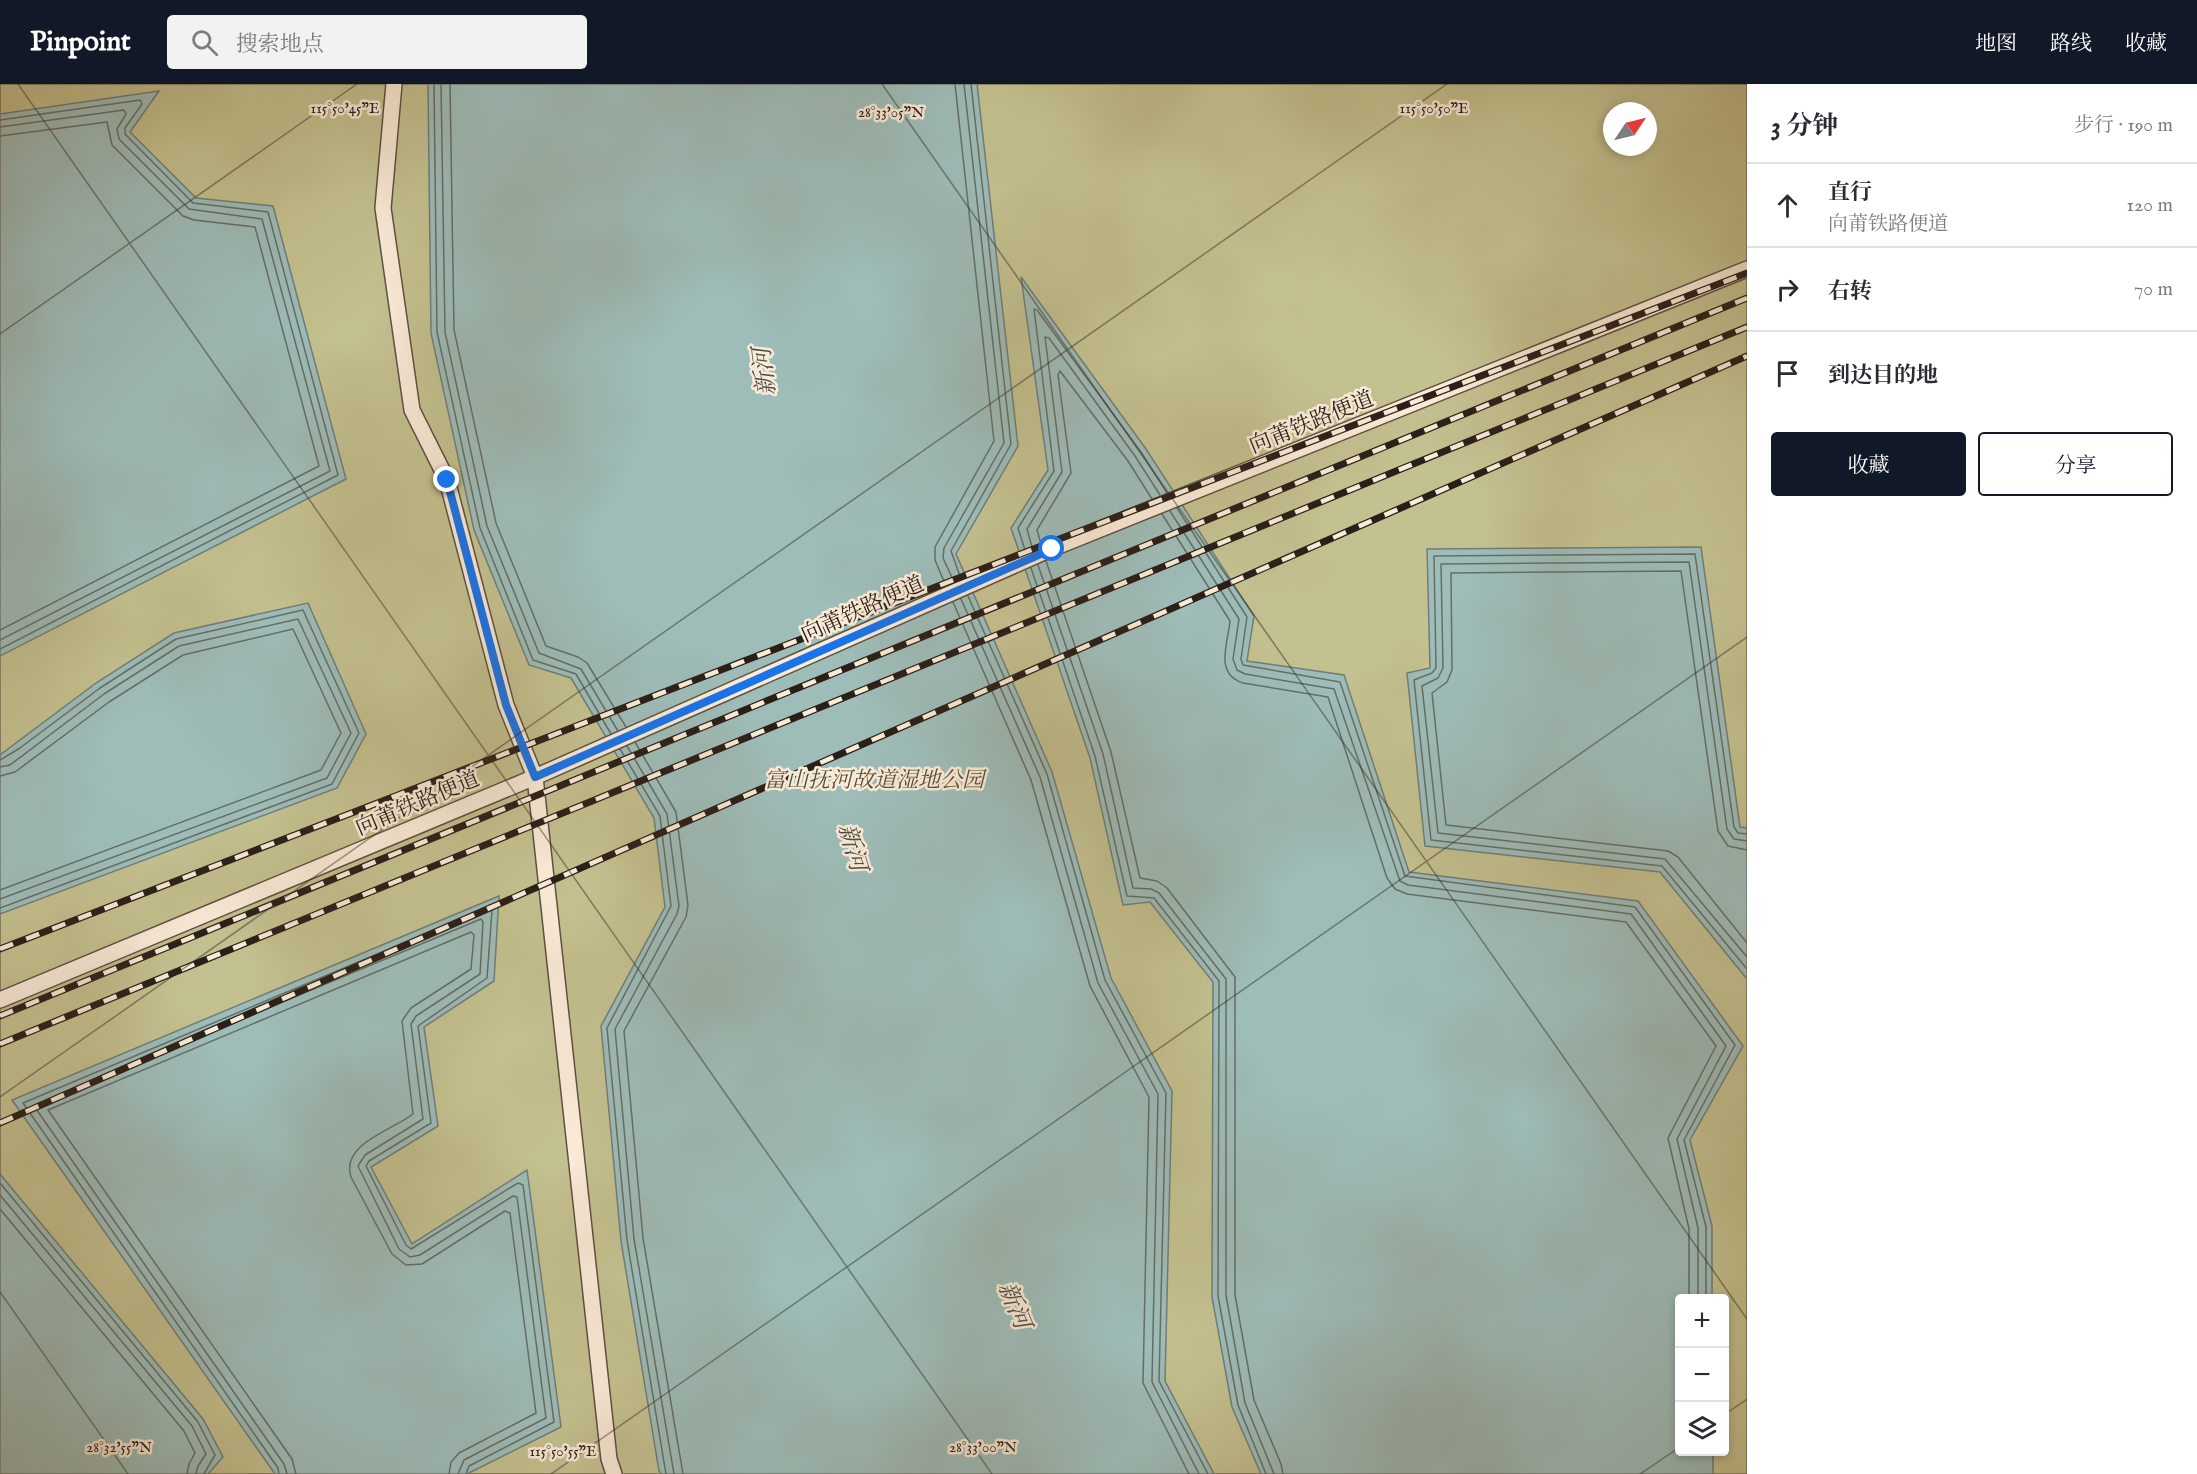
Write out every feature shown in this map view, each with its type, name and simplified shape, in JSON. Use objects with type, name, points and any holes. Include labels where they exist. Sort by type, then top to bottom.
[{"type":"lane","points":[[394,84],[384,208],[412,410],[447,480],[506,705],[535,777],[609,1459],[614,1474]]},
{"type":"lane","name":"向莆铁路便道","points":[[0,1000],[535,777],[1052,549],[1747,269]]},
{"type":"green space","name":"富山抚河故道湿地公园","points":[[0,84],[1747,84],[1747,1474],[0,1474]]},
{"type":"water","name":"新河","points":[[428,84],[977,84],[1018,446],[956,554],[1052,772],[1111,978],[1172,1091],[1165,1381],[1214,1474],[662,1474],[659,1471],[621,1241],[601,1026],[665,907],[654,818],[571,678],[529,665],[474,530],[431,333]]},
{"type":"water","points":[[159,91],[130,132],[196,198],[273,206],[346,479],[0,656],[0,114]]},
{"type":"water","points":[[1021,277],[1146,449],[1254,616],[1247,661],[1344,675],[1409,872],[1638,901],[1743,1046],[1690,1140],[1712,1226],[1712,1294],[1675,1294],[1675,1456],[1713,1456],[1713,1474],[1261,1474],[1232,1407],[1212,1297],[1213,982],[1150,902],[1123,905],[1090,758],[1011,528],[1048,470]]},
{"type":"water","points":[[1701,547],[1740,827],[1747,828],[1747,979],[1660,872],[1425,846],[1407,673],[1430,668],[1427,549]]},
{"type":"water","points":[[308,603],[366,734],[337,788],[0,914],[0,755],[96,683],[174,633]]},
{"type":"water","points":[[499,896],[494,981],[424,1027],[438,1126],[371,1167],[412,1244],[527,1170],[561,1427],[467,1474],[275,1474],[12,1100]]},
{"type":"water","points":[[0,1174],[203,1419],[223,1457],[208,1474],[0,1474]]},
{"type":"railway","points":[[0,949],[1747,273]]},
{"type":"railway","points":[[0,1016],[1747,298]]},
{"type":"railway","points":[[0,1044],[1747,327]]},
{"type":"railway","points":[[0,1123],[1747,356]]},
{"type":"route","points":[[447,480],[506,705],[535,777],[1052,549]]}]
